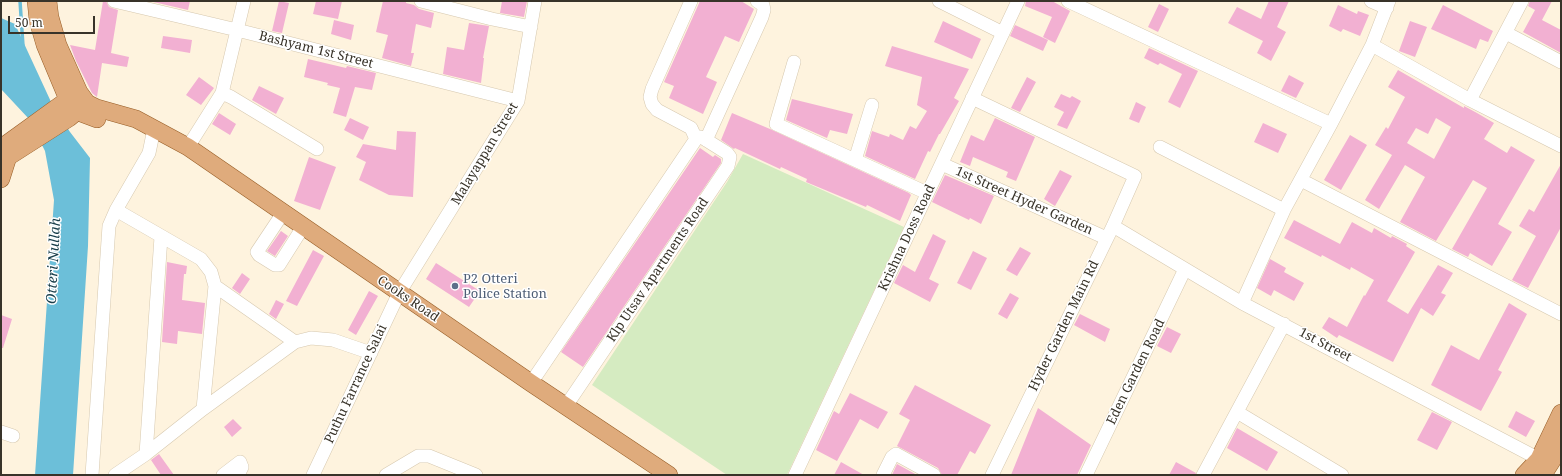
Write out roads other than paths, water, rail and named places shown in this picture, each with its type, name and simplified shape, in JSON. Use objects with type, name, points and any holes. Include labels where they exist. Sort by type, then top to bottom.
[{"type":"main road","points":[[36,1],[38,21],[45,45],[73,105]]},
{"type":"main road","points":[[48,1],[50,17],[73,105]]},
{"type":"main road","points":[[1,179],[3,153],[73,105]]},
{"type":"main road","name":"Cooks Road","points":[[73,105],[97,108],[142,125],[188,147],[399,293],[669,475]]},
{"type":"main road","points":[[1541,467],[1561,413]]},
{"type":"main road","points":[[1524,475],[1541,467],[1555,456],[1561,443]]},
{"type":"street","name":"Bashyam 1st Street","points":[[114,1],[237,30],[518,101]]},
{"type":"street","points":[[188,147],[222,92],[244,1]]},
{"type":"street","points":[[421,1],[492,19],[531,26]]},
{"type":"street","name":"Malayappan Street","points":[[399,293],[518,101],[534,1]]},
{"type":"street","name":"Klp Utsav Apartments Road","points":[[566,406],[728,166],[730,157],[701,139],[691,128],[657,110],[652,104],[650,97],[652,89],[691,1]]},
{"type":"street","points":[[531,383],[701,139],[762,17],[764,10],[763,5],[757,1]]},
{"type":"street","points":[[939,1],[1003,33]]},
{"type":"street","name":"Krishna Doss Road","points":[[796,475],[1018,1]]},
{"type":"street","points":[[1068,1],[1331,124]]},
{"type":"street","points":[[1242,303],[1284,210],[1302,180],[1372,45],[1388,5],[1371,1]]},
{"type":"street","points":[[1470,100],[1522,1]]},
{"type":"street","points":[[1506,33],[1561,62]]},
{"type":"street","points":[[1372,45],[1470,100],[1561,146]]},
{"type":"street","points":[[794,62],[776,124],[928,193]]},
{"type":"street","points":[[222,92],[317,149]]},
{"type":"street","name":"Hyder Garden Main Rd","points":[[972,98],[1135,176],[1113,226],[992,475]]},
{"type":"street","points":[[855,160],[872,105]]},
{"type":"street","points":[[92,475],[109,226],[116,210],[149,153],[142,125]]},
{"type":"street","points":[[1160,147],[1284,210]]},
{"type":"street","name":"1st Street Hyder Garden","points":[[942,164],[1106,238]]},
{"type":"street","points":[[1302,180],[1561,314]]},
{"type":"street","points":[[116,210],[201,259],[211,272],[215,286],[203,409]]},
{"type":"street","points":[[283,213],[257,252],[259,255],[275,265],[279,265],[303,227]]},
{"type":"street","name":"1st Street","points":[[1113,226],[1242,303],[1284,324],[1541,467]]},
{"type":"street","points":[[146,454],[161,237]]},
{"type":"street","name":"Eden Garden Road","points":[[1086,475],[1185,270]]},
{"type":"street","points":[[215,286],[295,342]]},
{"type":"street","name":"Puthu Farrance Salai","points":[[314,475],[399,293]]},
{"type":"street","points":[[1203,475],[1284,324]]},
{"type":"street","points":[[115,475],[146,454],[203,409],[295,342],[311,338],[333,340],[371,353]]},
{"type":"street","points":[[1237,412],[1342,475]]},
{"type":"street","points":[[883,475],[892,457],[896,454],[934,475]]},
{"type":"street","points":[[386,475],[418,456],[428,456],[476,475]]},
{"type":"street","points":[[223,475],[240,462],[242,467],[238,475]]},
{"type":"water","name":"Otteri Nullah","points":[[1,18],[15,24],[52,104],[70,132],[90,158],[88,246],[73,475],[35,475],[54,200],[45,151],[29,119],[1,89]]},
{"type":"waterway","points":[[20,1],[23,46]]},
{"type":"place","name":"P2 Otteri Police Station","points":[[455,286]]}]
